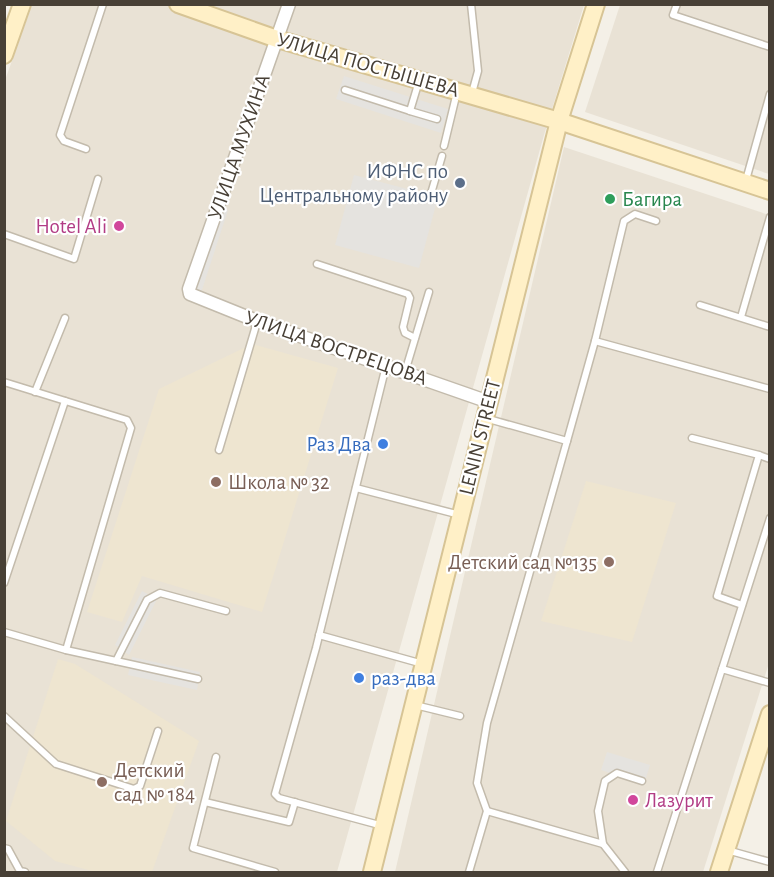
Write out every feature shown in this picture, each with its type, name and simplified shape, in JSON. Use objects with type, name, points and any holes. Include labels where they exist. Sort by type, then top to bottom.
[{"type":"main road","points":[[4,55],[22,4]]},
{"type":"main road","name":"УЛИЦА ПОСТЫШЕВА","points":[[178,4],[198,8],[277,39],[559,121],[770,191]]},
{"type":"main road","name":"LENIN STREET","points":[[372,873],[559,121],[596,4]]},
{"type":"main road","points":[[719,873],[770,714]]},
{"type":"street","name":"УЛИЦА МУХИНА","points":[[189,289],[289,4]]},
{"type":"street","name":"УЛИЦА ВОСТРЕЦОВА","points":[[189,289],[192,296],[405,373],[487,410]]},
{"type":"lane","points":[[86,149],[64,141],[60,135],[103,4]]},
{"type":"lane","points":[[444,146],[464,94],[478,71],[471,4]]},
{"type":"lane","points":[[677,4],[673,15],[770,47]]},
{"type":"lane","points":[[410,111],[419,80]]},
{"type":"lane","points":[[345,90],[437,119]]},
{"type":"lane","points":[[745,183],[770,94]]},
{"type":"lane","points":[[430,197],[442,156]]},
{"type":"lane","points":[[4,234],[74,259],[98,178]]},
{"type":"lane","points":[[469,873],[486,811],[477,783],[484,722],[595,341],[624,221],[635,214],[656,221]]},
{"type":"lane","points":[[741,317],[770,217]]},
{"type":"lane","points":[[762,245],[770,247]]},
{"type":"lane","points":[[317,264],[405,292],[410,298],[403,327],[405,333],[415,338]]},
{"type":"lane","points":[[405,373],[429,292]]},
{"type":"lane","points":[[700,305],[770,327]]},
{"type":"lane","points":[[35,392],[64,318]]},
{"type":"lane","points":[[219,450],[257,321]]},
{"type":"lane","points":[[595,341],[770,389]]},
{"type":"lane","points":[[383,826],[279,798],[275,794],[319,635],[386,366]]},
{"type":"lane","points":[[4,382],[130,423],[131,428],[66,650]]},
{"type":"lane","points":[[4,583],[65,401]]},
{"type":"lane","points":[[487,410],[567,441]]},
{"type":"lane","points":[[692,438],[770,459]]},
{"type":"lane","points":[[742,605],[717,596],[759,455]]},
{"type":"lane","points":[[356,488],[460,516]]},
{"type":"lane","points":[[657,873],[770,518]]},
{"type":"lane","points":[[116,661],[147,600],[160,593],[226,611]]},
{"type":"lane","points":[[4,632],[66,650],[198,679]]},
{"type":"lane","points":[[319,635],[423,664]]},
{"type":"lane","points":[[722,669],[770,683]]},
{"type":"lane","points":[[414,704],[460,716]]},
{"type":"lane","points":[[4,716],[56,764],[134,789],[140,786],[158,731]]},
{"type":"lane","points":[[216,757],[194,849],[275,873]]},
{"type":"lane","points":[[625,873],[603,844],[598,812],[605,781],[617,773],[642,781]]},
{"type":"lane","points":[[205,802],[289,822],[295,802]]},
{"type":"lane","points":[[486,811],[603,844]]},
{"type":"lane","points":[[4,848],[8,849],[21,872]]},
{"type":"lane","points":[[726,849],[770,862]]},
{"type":"shaded area","points":[[32,5],[584,5],[544,135],[337,872],[5,872],[4,83]]},
{"type":"shaded area","points":[[620,5],[769,5],[769,174],[585,112]]},
{"type":"shaded area","points":[[344,76],[448,109],[441,133],[336,99]]},
{"type":"shaded area","points":[[564,147],[769,215],[769,663],[703,872],[395,872]]},
{"type":"shaded area","points":[[354,175],[438,197],[419,268],[335,245]]},
{"type":"shaded area","points":[[220,207],[228,210],[200,296],[191,294]]},
{"type":"shaded area","name":"Школа № 32","points":[[252,344],[338,368],[262,612],[142,576],[122,622],[87,612],[159,389]]},
{"type":"shaded area","name":"Детский сад №135","points":[[586,481],[676,503],[632,642],[541,621]]},
{"type":"shaded area","points":[[142,591],[157,599],[129,655],[115,645]]},
{"type":"shaded area","points":[[132,657],[200,672],[197,690],[128,675]]},
{"type":"shaded area","name":"Детский сад № 184","points":[[58,659],[75,664],[199,741],[152,872],[96,872],[55,861],[6,821]]},
{"type":"shaded area","points":[[607,752],[650,765],[644,784],[601,770]]},
{"type":"place","name":"ИФНС по Центральному району","points":[[460,183]]},
{"type":"place","name":"Багира","points":[[610,199]]},
{"type":"place","name":"Hotel Ali","points":[[119,226]]},
{"type":"place","name":"Раз Два","points":[[383,444]]},
{"type":"place","name":"Школа № 32","points":[[216,482]]},
{"type":"place","name":"Детский сад №135","points":[[609,562]]},
{"type":"place","name":"раз-два","points":[[359,678]]},
{"type":"place","name":"Детский сад № 184","points":[[102,782]]},
{"type":"place","name":"Лазурит","points":[[633,800]]}]
